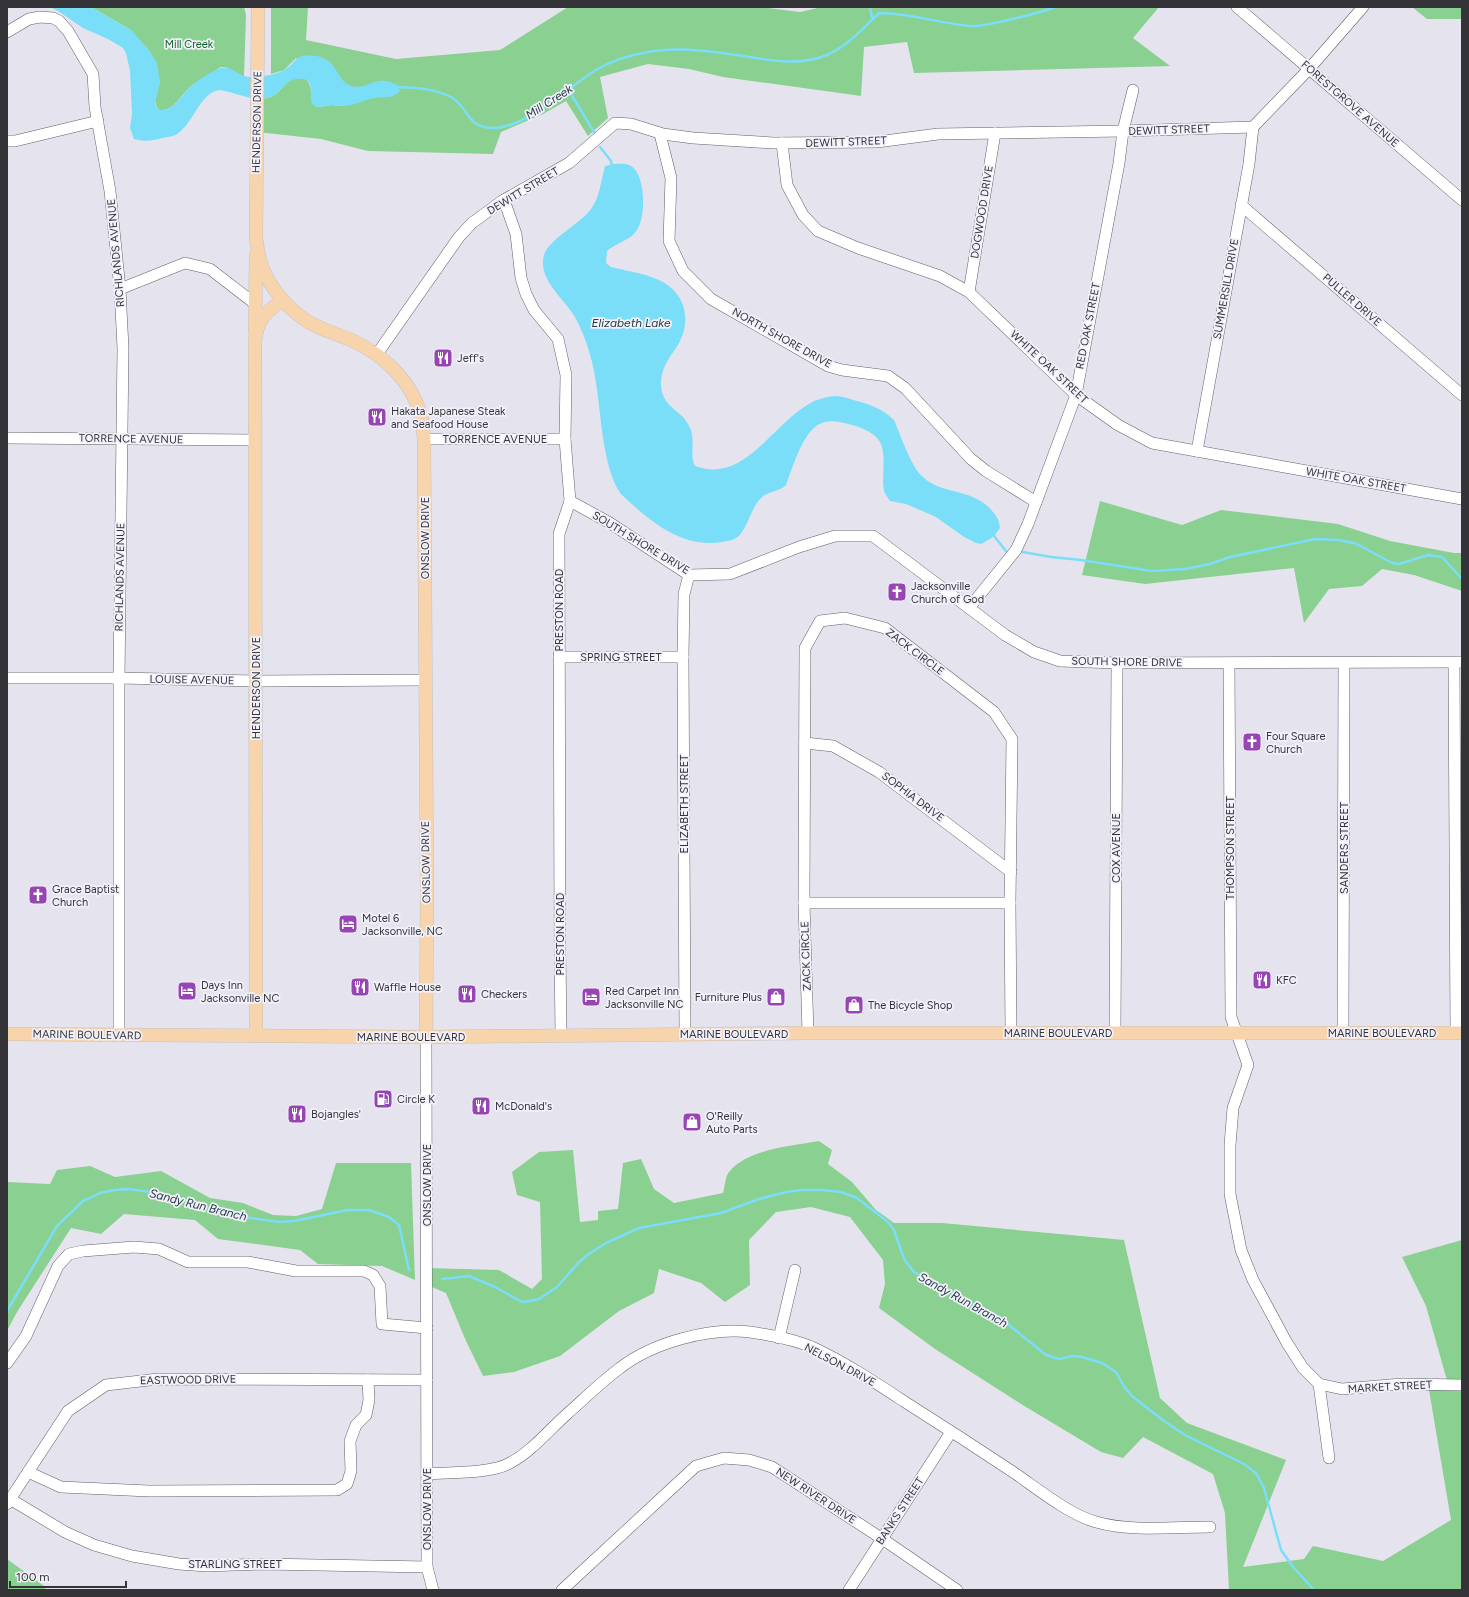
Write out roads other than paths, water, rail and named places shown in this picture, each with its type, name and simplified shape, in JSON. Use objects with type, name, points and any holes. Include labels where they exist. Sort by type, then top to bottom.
[{"type":"main road","name":"HENDERSON DRIVE","points":[[256,1036],[254,303],[258,7]]},
{"type":"main road","name":"HENDERSON DRIVE","points":[[255,340],[258,324],[266,313],[282,300],[269,280],[260,261],[256,237]]},
{"type":"main road","name":"ONSLOW DRIVE","points":[[282,300],[301,317],[326,331],[353,341],[377,354],[396,371],[410,390],[421,415],[424,439],[427,896],[426,1037]]},
{"type":"main road","name":"MARINE BOULEVARD","points":[[7,1034],[426,1037],[808,1033],[1459,1033]]},
{"type":"street","name":"FORESTGROVE AVENUE","points":[[1237,7],[1462,200]]},
{"type":"street","points":[[1253,127],[1310,69],[1363,7]]},
{"type":"street","name":"RICHLANDS AVENUE","points":[[7,32],[29,19],[34,18],[53,18],[60,21],[68,32],[93,74],[98,121],[110,191],[120,289],[123,348],[119,678],[119,1035]]},
{"type":"street","name":"RED OAK STREET","points":[[969,608],[1016,550],[1028,524],[1076,394],[1119,164],[1123,131],[1133,90]]},
{"type":"street","points":[[7,141],[16,141],[98,121]]},
{"type":"street","name":"DEWITT STREET","points":[[377,354],[459,237],[472,223],[504,200],[569,163],[615,123],[631,124],[660,134],[693,138],[782,143],[877,142],[938,134],[1253,127]]},
{"type":"street","name":"SUMMERSILL DRIVE","points":[[1197,451],[1249,164],[1253,127]]},
{"type":"street","name":"DOGWOOD DRIVE","points":[[969,292],[995,133]]},
{"type":"street","name":"NORTH SHORE DRIVE","points":[[660,134],[671,178],[669,242],[683,271],[711,299],[828,366],[842,370],[888,376],[905,388],[971,460],[1036,502]]},
{"type":"street","name":"WHITE OAK STREET","points":[[782,143],[787,185],[803,215],[818,230],[858,248],[940,276],[969,292],[1076,394],[1118,425],[1152,443],[1462,499]]},
{"type":"street","name":"PRESTON ROAD","points":[[504,200],[516,234],[521,278],[526,294],[534,310],[558,339],[566,375],[566,439],[570,501],[559,534],[561,1036]]},
{"type":"street","name":"PULLER DRIVE","points":[[1241,205],[1462,395]]},
{"type":"street","points":[[120,289],[185,263],[210,269],[254,303]]},
{"type":"street","name":"TORRENCE AVENUE","points":[[7,438],[254,440]]},
{"type":"street","name":"TORRENCE AVENUE","points":[[424,439],[566,439]]},
{"type":"street","name":"SOUTH SHORE DRIVE","points":[[570,501],[610,524],[689,575],[730,574],[799,547],[835,536],[873,536],[1005,635],[1034,652],[1060,661],[1118,663],[1458,663]]},
{"type":"street","name":"ELIZABETH STREET","points":[[685,1034],[683,657],[684,594],[689,575]]},
{"type":"street","name":"ZACK CIRCLE","points":[[808,1033],[804,903],[806,743],[805,648],[820,621],[845,618],[885,628],[994,712],[1012,739],[1010,903],[1011,1033]]},
{"type":"street","name":"SPRING STREET","points":[[559,658],[683,657]]},
{"type":"street","name":"COX AVENUE","points":[[1115,1033],[1118,663]]},
{"type":"street","name":"THOMPSON STREET","points":[[1229,663],[1231,1018],[1248,1065],[1233,1108],[1230,1145],[1230,1194],[1241,1250],[1253,1280],[1287,1343],[1303,1368],[1319,1384]]},
{"type":"street","name":"SANDERS STREET","points":[[1343,1033],[1344,663]]},
{"type":"street","points":[[1458,663],[1459,1033]]},
{"type":"street","name":"LOUISE AVENUE","points":[[7,678],[119,678],[256,681],[425,680]]},
{"type":"street","name":"SOPHIA DRIVE","points":[[806,743],[833,746],[879,772],[1011,872]]},
{"type":"street","points":[[804,903],[1010,903]]},
{"type":"street","name":"ONSLOW DRIVE","points":[[426,1037],[427,1567],[433,1590]]},
{"type":"street","points":[[7,1363],[26,1336],[58,1266],[69,1254],[83,1251],[134,1247],[159,1249],[188,1262],[248,1262],[296,1271],[364,1271],[373,1274],[380,1286],[382,1324],[427,1328]]},
{"type":"street","points":[[779,1338],[795,1270]]},
{"type":"street","name":"NELSON DRIVE","points":[[427,1474],[490,1469],[508,1464],[531,1449],[566,1415],[620,1367],[636,1358],[666,1344],[699,1334],[748,1332],[779,1338],[818,1351],[867,1378],[1055,1500],[1095,1522],[1130,1528],[1210,1527]]},
{"type":"street","name":"EASTWOOD DRIVE","points":[[9,1501],[68,1412],[106,1385],[158,1379],[427,1380]]},
{"type":"street","points":[[28,1472],[61,1487],[149,1492],[336,1490],[347,1484],[351,1471],[350,1441],[356,1425],[366,1414],[369,1400],[368,1380]]},
{"type":"street","points":[[1319,1384],[1329,1458]]},
{"type":"street","name":"MARKET STREET","points":[[1319,1384],[1342,1389],[1402,1384],[1462,1385]]},
{"type":"street","name":"BANKS STREET","points":[[849,1590],[881,1538],[951,1432]]},
{"type":"street","name":"NEW RIVER DRIVE","points":[[562,1590],[696,1466],[724,1458],[749,1460],[772,1467],[881,1538],[957,1590]]},
{"type":"street","name":"STARLING STREET","points":[[9,1501],[65,1532],[94,1545],[132,1556],[179,1564],[207,1566],[263,1564],[427,1567]]},
{"type":"water","points":[[50,7],[91,7],[131,30],[149,50],[157,63],[160,82],[155,104],[160,110],[165,110],[173,106],[193,84],[208,74],[221,68],[228,68],[247,77],[263,76],[284,70],[299,57],[308,55],[323,58],[328,61],[333,65],[342,79],[351,86],[357,87],[377,81],[383,81],[397,85],[400,91],[391,97],[379,97],[348,106],[330,105],[318,107],[312,104],[310,84],[303,79],[288,82],[274,95],[264,99],[251,98],[219,90],[206,97],[188,123],[177,134],[145,141],[138,140],[134,139],[130,128],[132,114],[130,71],[126,53],[123,48],[108,39],[83,28]]},
{"type":"water","name":"Elizabeth Lake","points":[[613,164],[627,164],[636,171],[640,178],[642,187],[643,206],[640,224],[637,230],[627,239],[607,251],[606,263],[611,267],[644,275],[663,282],[671,287],[681,301],[685,317],[683,335],[663,370],[661,381],[664,397],[672,408],[686,421],[692,433],[693,462],[695,466],[716,469],[735,464],[751,454],[799,410],[817,400],[836,396],[843,397],[877,408],[894,420],[910,459],[923,477],[940,487],[967,495],[985,504],[995,514],[999,521],[1000,528],[994,536],[981,544],[976,543],[964,537],[936,517],[906,504],[890,501],[884,491],[884,460],[882,448],[878,439],[871,433],[856,426],[828,421],[818,425],[805,439],[786,485],[766,494],[760,499],[742,532],[739,536],[733,539],[722,542],[707,543],[680,537],[654,522],[621,494],[610,470],[606,454],[595,377],[588,347],[575,317],[548,280],[544,272],[543,264],[544,255],[552,243],[586,215],[591,209],[598,194],[605,166]]},
{"type":"waterway","points":[[870,7],[872,18]]},
{"type":"waterway","name":"Mill Creek","points":[[396,89],[398,87],[418,88],[445,94],[457,102],[473,122],[486,127],[495,128],[507,126],[533,114],[594,71],[620,59],[641,53],[658,50],[699,50],[766,60],[803,61],[827,55],[841,47],[879,13],[891,13],[960,25],[978,26],[1014,19],[1055,7]]},
{"type":"waterway","points":[[568,89],[594,132]]},
{"type":"waterway","points":[[600,147],[611,161],[612,166]]},
{"type":"waterway","points":[[994,533],[994,536],[1006,551]]},
{"type":"waterway","points":[[1023,552],[1152,571],[1185,569],[1210,564],[1230,557],[1315,539],[1339,540],[1357,544],[1392,563],[1399,564],[1428,555],[1442,557],[1462,579]]},
{"type":"waterway","name":"Sandy Run Branch","points":[[7,1311],[57,1226],[84,1200],[100,1193],[114,1190],[128,1189],[158,1193],[182,1199],[223,1214],[279,1222],[294,1221],[348,1210],[369,1210],[389,1217],[399,1225],[409,1270]]},
{"type":"waterway","name":"Sandy Run Branch","points":[[442,1279],[469,1276],[495,1287],[520,1301],[524,1302],[539,1299],[557,1287],[586,1256],[606,1243],[639,1228],[721,1213],[756,1200],[786,1192],[802,1190],[841,1192],[857,1198],[888,1222],[894,1230],[904,1259],[914,1272],[999,1317],[1046,1355],[1059,1359],[1073,1356],[1082,1357],[1102,1363],[1116,1372],[1125,1388],[1133,1397],[1164,1421],[1185,1435],[1244,1464],[1256,1473],[1264,1488],[1281,1550],[1294,1568],[1314,1590]]},
{"type":"place","name":"Jeff's","points":[[443,358]]},
{"type":"place","name":"Hakata Japanese Steak and Seafood House","points":[[377,417]]},
{"type":"place","name":"Jacksonville Church of God","points":[[897,592]]},
{"type":"place","name":"Four Square Church","points":[[1252,742]]},
{"type":"place","name":"Grace Baptist Church","points":[[38,895]]},
{"type":"place","name":"Motel 6 Jacksonville, NC","points":[[348,924]]},
{"type":"place","name":"KFC","points":[[1262,980]]},
{"type":"place","name":"Waffle House","points":[[360,987]]},
{"type":"place","name":"Days Inn Jacksonville NC","points":[[187,991]]},
{"type":"place","name":"Checkers","points":[[467,994]]},
{"type":"place","name":"Red Carpet Inn Jacksonville NC","points":[[591,997]]},
{"type":"place","name":"Furniture Plus","points":[[776,997]]},
{"type":"place","name":"The Bicycle Shop","points":[[854,1005]]},
{"type":"place","name":"Circle K","points":[[383,1099]]},
{"type":"place","name":"McDonald's","points":[[481,1106]]},
{"type":"place","name":"Bojangles'","points":[[297,1114]]},
{"type":"place","name":"O'Reilly Auto Parts","points":[[692,1122]]}]
